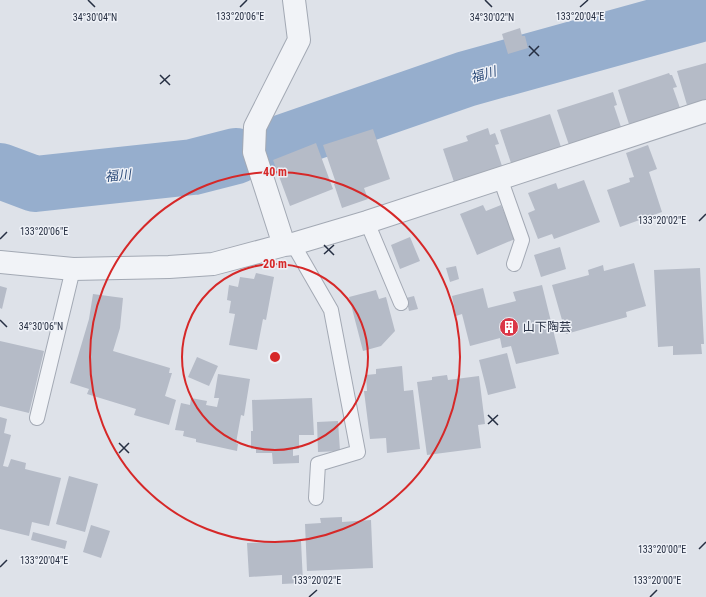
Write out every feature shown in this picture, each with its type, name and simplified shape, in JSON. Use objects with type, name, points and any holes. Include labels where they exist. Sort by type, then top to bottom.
[{"type":"street","points":[[288,244],[254,152],[255,127],[299,40],[294,0]]},
{"type":"street","points":[[0,262],[73,269],[169,267],[213,264],[367,222],[706,111]]},
{"type":"lane","points":[[500,178],[522,240],[514,264]]},
{"type":"lane","points":[[367,222],[401,303]]},
{"type":"lane","points":[[288,244],[331,310],[358,452],[318,464],[316,498]]},
{"type":"lane","points":[[37,418],[73,269]]},
{"type":"building","points":[[520,28],[522,36],[525,36],[528,48],[508,54],[502,34]]},
{"type":"building","points":[[706,63],[706,100],[687,105],[677,71]]},
{"type":"building","points":[[669,73],[672,75],[677,87],[673,88],[680,108],[629,124],[618,90]]},
{"type":"building","points":[[613,92],[617,105],[614,106],[621,127],[569,145],[557,110]]},
{"type":"building","points":[[550,114],[561,147],[511,163],[500,130]]},
{"type":"building","points":[[488,128],[490,135],[495,133],[499,144],[495,145],[502,166],[454,182],[443,149],[468,141],[466,136]]},
{"type":"building","points":[[373,129],[390,179],[364,188],[368,199],[342,208],[334,184],[336,183],[323,145]]},
{"type":"building","points":[[316,143],[333,189],[290,206],[273,160]]},
{"type":"building","points":[[648,145],[657,169],[649,172],[662,212],[620,227],[607,190],[630,182],[629,178],[634,177],[626,153]]},
{"type":"building","points":[[584,180],[600,222],[554,239],[552,234],[538,239],[528,213],[535,210],[528,193],[556,183],[558,189]]},
{"type":"building","points":[[483,205],[486,211],[501,205],[515,239],[477,255],[460,214]]},
{"type":"building","points":[[410,237],[420,261],[400,269],[391,245]]},
{"type":"building","points":[[560,247],[566,269],[541,277],[534,255]]},
{"type":"building","points":[[634,263],[646,306],[626,312],[627,317],[566,334],[552,285],[589,275],[588,270],[603,265],[604,271]]},
{"type":"building","points":[[456,266],[459,279],[450,282],[446,268]]},
{"type":"building","points":[[700,268],[704,344],[701,344],[702,354],[673,355],[673,346],[658,347],[654,270]]},
{"type":"building","points":[[256,273],[274,277],[266,320],[263,319],[257,350],[229,345],[235,314],[229,313],[231,301],[227,300],[229,285],[238,287],[240,277],[254,279]]},
{"type":"building","name":"山下陶芸","points":[[542,285],[559,354],[516,364],[511,346],[502,348],[500,338],[470,346],[462,314],[456,316],[452,296],[483,288],[488,308],[516,301],[513,292]]},
{"type":"building","points":[[0,286],[7,288],[2,309],[0,308]]},
{"type":"building","points":[[376,290],[379,299],[386,297],[395,331],[381,346],[363,351],[349,297]]},
{"type":"building","points":[[93,294],[123,298],[120,328],[113,351],[170,368],[169,373],[172,373],[165,396],[176,400],[169,425],[134,415],[136,409],[87,394],[89,389],[70,383],[89,319]]},
{"type":"building","points":[[414,296],[418,309],[409,311],[406,298]]},
{"type":"building","points":[[0,341],[44,351],[29,413],[0,406]]},
{"type":"building","points":[[507,353],[516,388],[488,395],[479,360]]},
{"type":"building","points":[[197,357],[218,366],[209,386],[188,377]]},
{"type":"building","points":[[402,366],[404,391],[413,390],[420,449],[387,453],[386,438],[370,439],[364,391],[367,391],[366,375],[376,374],[376,369]]},
{"type":"building","points":[[218,374],[250,379],[244,416],[241,415],[236,443],[238,444],[237,451],[196,442],[196,439],[183,436],[184,431],[175,430],[181,403],[190,405],[191,398],[207,401],[206,405],[217,407],[219,398],[214,398]]},
{"type":"building","points":[[447,375],[448,380],[479,376],[485,424],[478,425],[481,448],[427,455],[417,382],[432,380],[432,377]]},
{"type":"building","points":[[312,398],[314,435],[299,435],[299,449],[293,449],[293,456],[299,455],[299,463],[273,464],[272,453],[256,453],[256,449],[251,449],[251,431],[253,431],[252,400]]},
{"type":"building","points":[[0,417],[7,419],[4,433],[11,435],[3,466],[8,467],[11,459],[26,463],[25,469],[61,478],[49,526],[32,522],[29,536],[0,529]]},
{"type":"building","points":[[338,421],[340,451],[318,452],[317,422]]},
{"type":"building","points":[[69,476],[98,484],[85,532],[56,524]]},
{"type":"building","points":[[342,517],[342,522],[371,520],[373,568],[307,571],[305,524],[321,523],[320,518]]},
{"type":"building","points":[[91,525],[110,531],[101,558],[83,552]]},
{"type":"building","points":[[33,532],[67,541],[65,549],[31,540]]},
{"type":"building","points":[[301,541],[303,583],[282,584],[282,575],[249,577],[247,543]]},
{"type":"waterway","name":"福川","points":[[264,149],[466,79],[697,15],[706,11]]},
{"type":"waterway","name":"福川","points":[[0,171],[35,184],[193,167],[236,156]]},
{"type":"place","name":"山下陶芸","points":[[509,327]]}]
